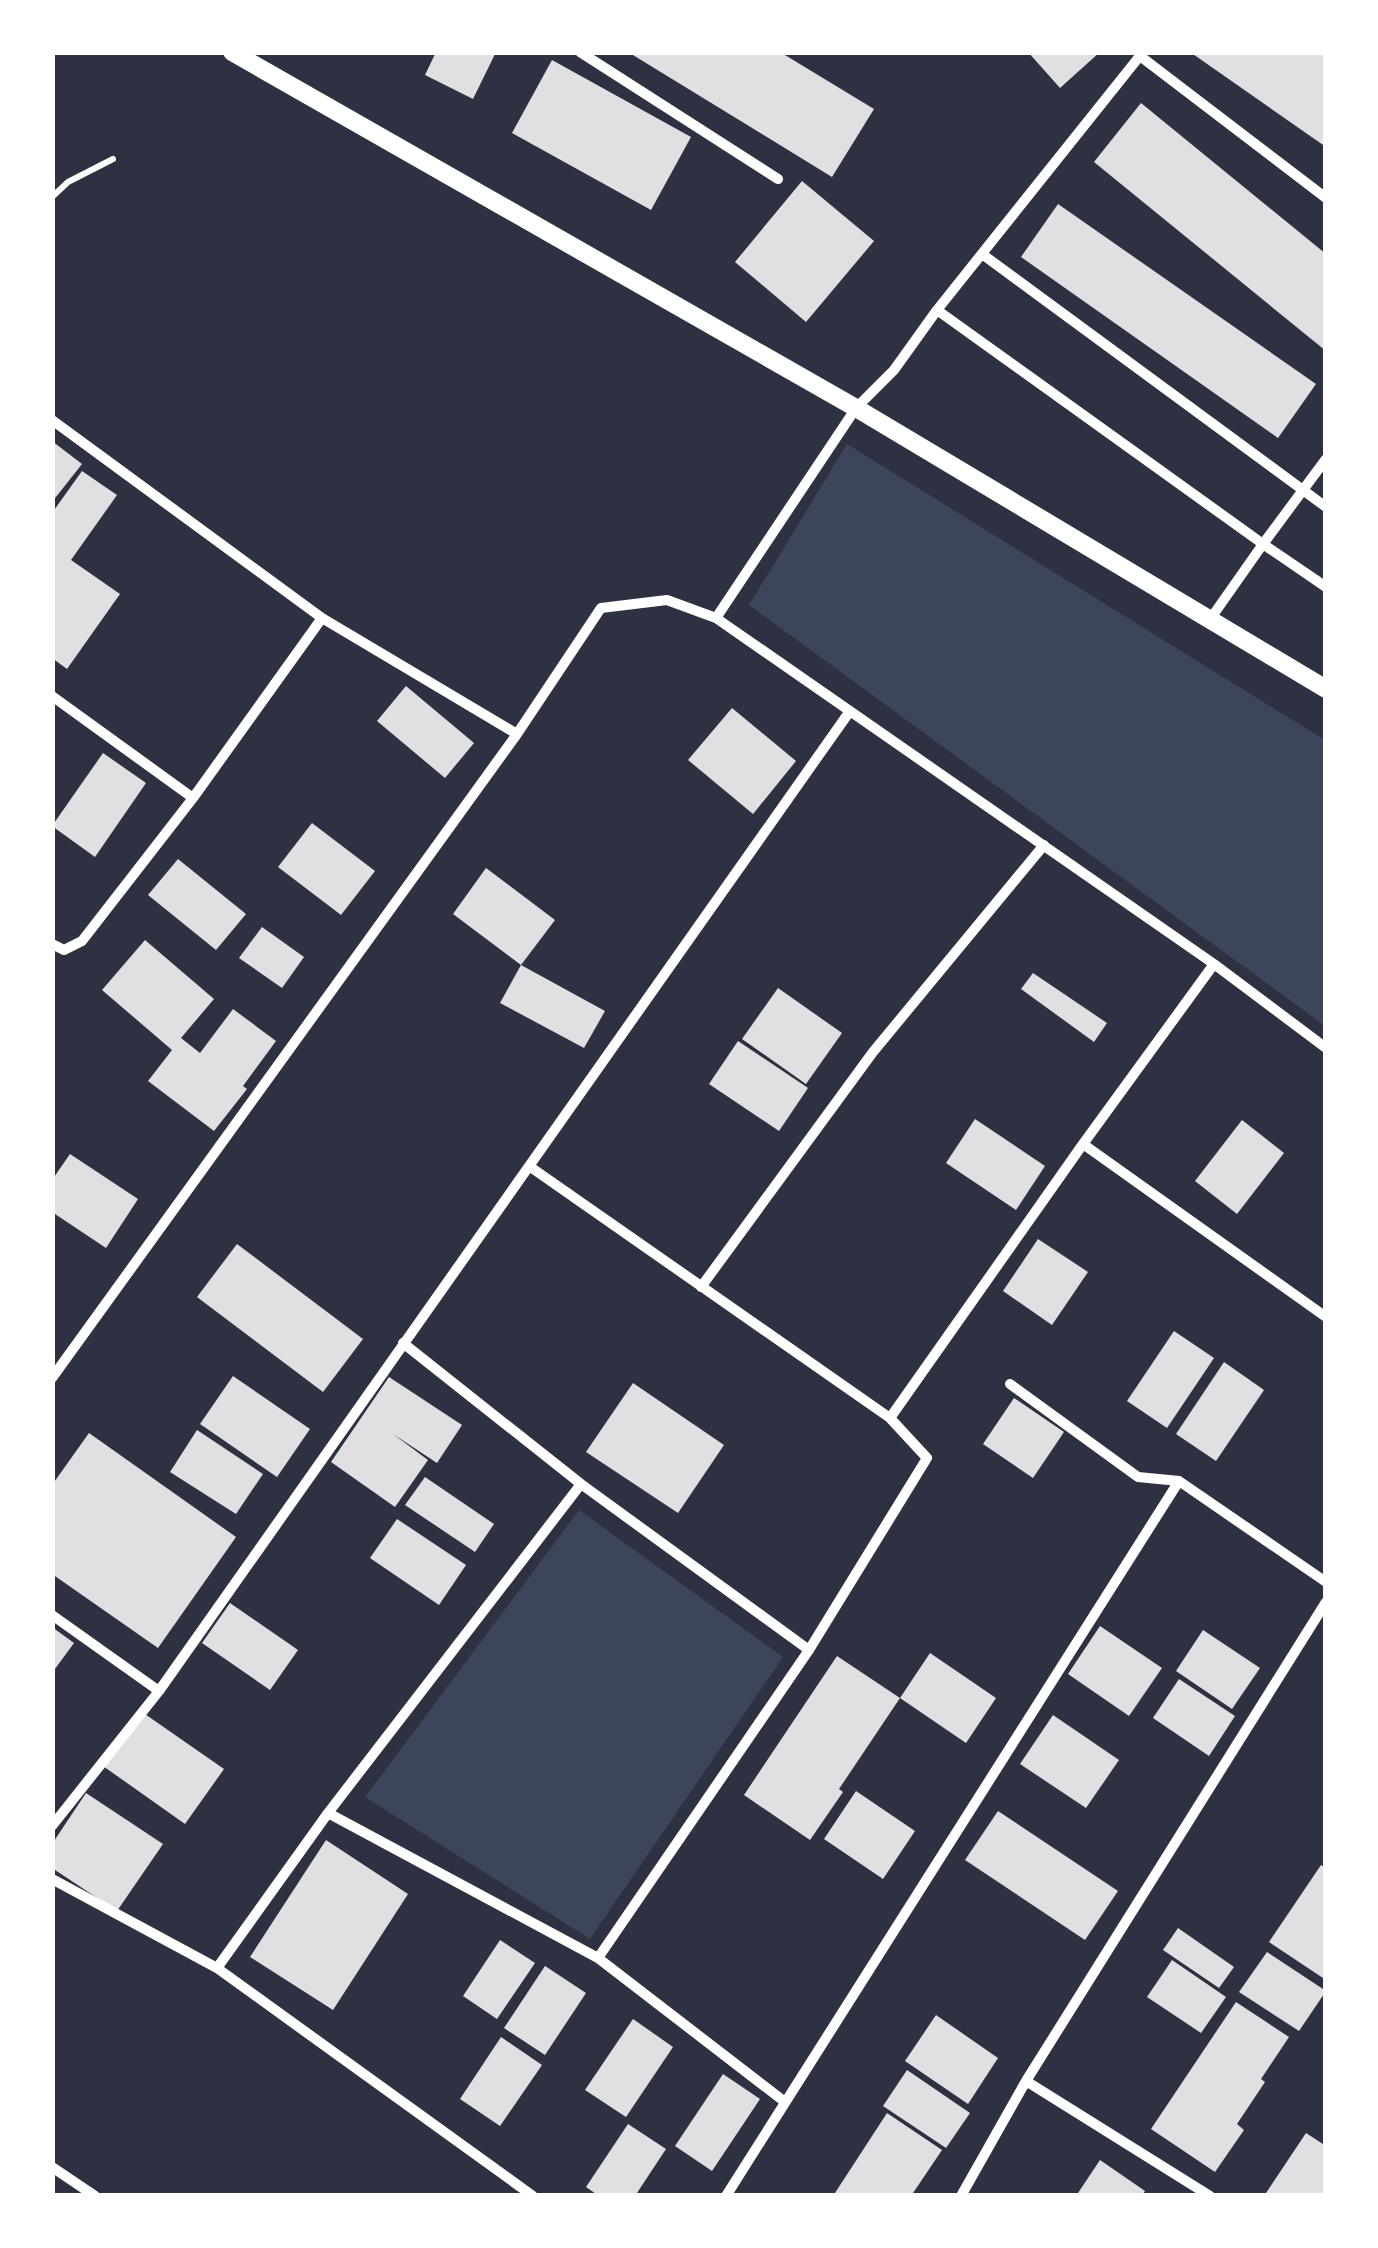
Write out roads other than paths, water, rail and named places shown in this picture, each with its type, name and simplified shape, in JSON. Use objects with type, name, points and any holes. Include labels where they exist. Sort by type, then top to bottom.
[{"type":"street","points":[[232,52],[856,408],[1326,689]]},
{"type":"street","points":[[580,52],[778,179]]},
{"type":"street","points":[[716,618],[856,408],[894,370],[937,310],[1142,54],[1326,198]]},
{"type":"street","points":[[982,254],[1326,507]]},
{"type":"street","points":[[937,310],[1326,587]]},
{"type":"street","points":[[52,420],[322,618],[517,734]]},
{"type":"street","points":[[1211,618],[1326,458]]},
{"type":"street","points":[[52,1378],[517,734],[601,608],[666,600],[716,618],[1214,964],[1326,1048]]},
{"type":"street","points":[[52,944],[64,950],[82,940],[192,798],[322,618]]},
{"type":"street","points":[[52,696],[192,798]]},
{"type":"street","points":[[52,1826],[159,1691],[850,711]]},
{"type":"street","points":[[701,1287],[873,1052],[1044,846]]},
{"type":"street","points":[[890,1418],[1214,964]]},
{"type":"street","points":[[1083,1144],[1326,1317]]},
{"type":"street","points":[[528,1166],[890,1418],[928,1458],[809,1650],[598,1958]]},
{"type":"street","points":[[403,1344],[581,1484],[809,1650]]},
{"type":"street","points":[[1010,1384],[1138,1477],[1179,1480],[1326,1582]]},
{"type":"street","points":[[726,2196],[1179,1480]]},
{"type":"street","points":[[217,1968],[328,1813],[581,1484]]},
{"type":"street","points":[[960,2196],[1026,2081],[1326,1602]]},
{"type":"street","points":[[52,1614],[159,1691]]},
{"type":"street","points":[[328,1813],[598,1958],[785,2102]]},
{"type":"street","points":[[52,1880],[217,1968],[533,2196]]},
{"type":"street","points":[[1026,2081],[1210,2196]]},
{"type":"street","points":[[52,2168],[95,2196]]}]
